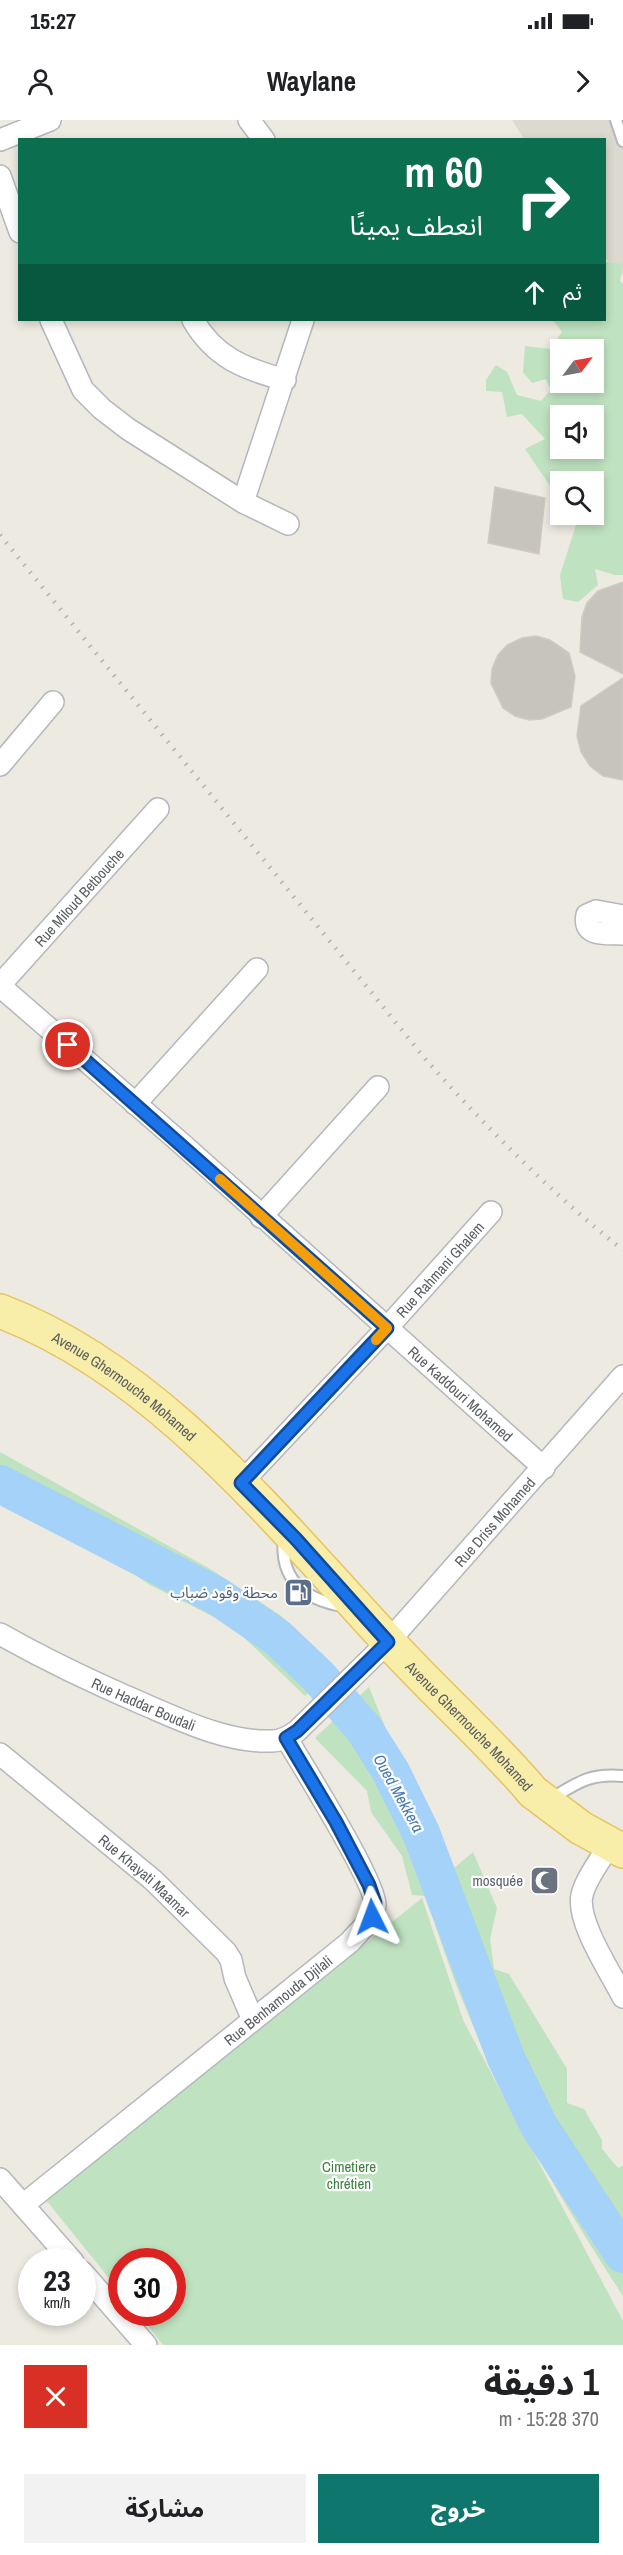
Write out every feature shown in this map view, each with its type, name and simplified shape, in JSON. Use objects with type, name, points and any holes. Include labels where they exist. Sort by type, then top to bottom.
[{"type":"main road","name":"Avenue Ghermouche Mohamed","points":[[0,1311],[27,1321],[81,1352],[120,1379],[216,1457],[285,1528],[388,1642],[533,1792],[616,1848]]},
{"type":"street","points":[[0,140],[50,120]]},
{"type":"street","points":[[249,120],[262,138]]},
{"type":"street","points":[[0,176],[18,226]]},
{"type":"street","points":[[51,321],[83,390],[128,429],[243,502],[288,524]]},
{"type":"street","points":[[194,321],[216,349],[245,369],[285,380]]},
{"type":"street","points":[[243,502],[303,321]]},
{"type":"street","points":[[0,765],[52,702]]},
{"type":"street","name":"Rue Miloud Betbouche","points":[[0,985],[158,809]]},
{"type":"street","points":[[623,916],[592,912],[587,915],[586,922],[589,929],[595,933],[623,933]]},
{"type":"street","points":[[135,1104],[257,969]]},
{"type":"street","name":"Rue Kaddouri Mohamed","points":[[0,985],[544,1468]]},
{"type":"street","points":[[261,1217],[378,1087]]},
{"type":"street","name":"Rue Rahmani Ghalem","points":[[241,1483],[387,1328],[491,1212]]},
{"type":"street","name":"Rue Driss Mohamed","points":[[292,1735],[388,1642],[623,1376]]},
{"type":"street","name":"Rue Haddar Boudali","points":[[0,1634],[57,1666],[193,1726],[247,1740],[274,1741],[292,1735]]},
{"type":"street","name":"Rue Benhamouda Djilali","points":[[24,2205],[350,1942],[372,1917],[375,1903],[369,1885],[292,1735]]},
{"type":"street","name":"Rue Khayati Maamar","points":[[2,1755],[153,1880],[226,1952],[253,2020]]},
{"type":"street","points":[[616,1848],[583,1892],[581,1908],[590,1932],[623,1997]]},
{"type":"street","points":[[0,2179],[61,2248]]},
{"type":"street","points":[[96,2288],[146,2345]]},
{"type":"lane","points":[[616,120],[623,141]]},
{"type":"lane","points":[[546,1801],[586,1778],[602,1774],[623,1776]]},
{"type":"shaded area","points":[[512,120],[623,120],[623,275],[606,259],[606,138],[523,138]]},
{"type":"green space","points":[[606,262],[623,264],[620,281],[623,284],[623,575],[595,569],[598,585],[578,602],[563,599],[560,575],[576,525],[604,525],[604,471],[550,471],[550,486],[525,449],[545,439],[522,414],[507,417],[502,392],[486,391],[486,380],[496,365],[507,372],[517,395],[541,401],[550,391],[550,393],[604,393],[604,339],[557,339],[562,332],[554,321],[606,321]]},
{"type":"green space","points":[[525,346],[550,349],[550,388],[546,379],[532,383],[523,372]]},
{"type":"green space","points":[[0,1452],[212,1570],[280,1615],[332,1666],[323,1673],[312,1662],[317,1685],[305,1696],[232,1626],[150,1585],[92,1545],[0,1498],[0,1485],[34,1492],[86,1521],[129,1554],[175,1566],[210,1588],[247,1623],[267,1621],[270,1637],[293,1659],[308,1658],[266,1615],[250,1619],[239,1603],[170,1560],[125,1544],[41,1488],[0,1479]]},
{"type":"green space","points":[[369,1687],[407,1781],[416,1790],[428,1833],[447,1874],[473,1852],[497,1908],[490,1939],[494,1969],[509,1974],[567,2069],[567,2103],[584,2109],[602,2140],[602,2149],[618,2168],[623,2166],[623,2296],[536,2154],[498,2080],[459,1990],[425,1896],[412,1895],[402,1856],[371,1812],[367,1791],[315,1738]]},
{"type":"green space","name":"Cimetiere chrétien","points":[[422,1898],[463,2020],[623,2321],[623,2345],[163,2345],[148,2326],[186,2326],[186,2248],[108,2248],[108,2277],[96,2262],[96,2248],[85,2248],[46,2200]]},
{"type":"building","points":[[495,487],[545,498],[539,554],[488,543]]},
{"type":"building","points":[[623,582],[623,674],[580,652],[582,617],[587,603],[598,591]]},
{"type":"building","points":[[536,636],[550,640],[569,653],[575,676],[571,707],[542,719],[529,720],[515,716],[503,708],[491,683],[492,669],[498,655],[507,645],[522,638]]},
{"type":"building","points":[[623,678],[623,780],[603,776],[590,766],[581,752],[577,736],[581,706]]},
{"type":"waterway","name":"Oued Mekkera","points":[[0,1484],[217,1596],[278,1638],[318,1676],[364,1729],[391,1772],[421,1833],[506,2058],[539,2126],[623,2254]]},
{"type":"railway","points":[[0,535],[427,1061],[521,1160],[623,1250]]},
{"type":"slow traffic","points":[[220,1179],[387,1328],[376,1340]]},
{"type":"place","name":"محطة وقود ضباب","points":[[299,1592]]},
{"type":"place","name":"mosquée","points":[[544,1880]]},
{"type":"route","points":[[68,1045],[387,1328],[241,1483],[296,1539],[388,1642],[297,1731],[286,1738],[336,1822],[369,1885],[375,1903],[372,1917]]}]
